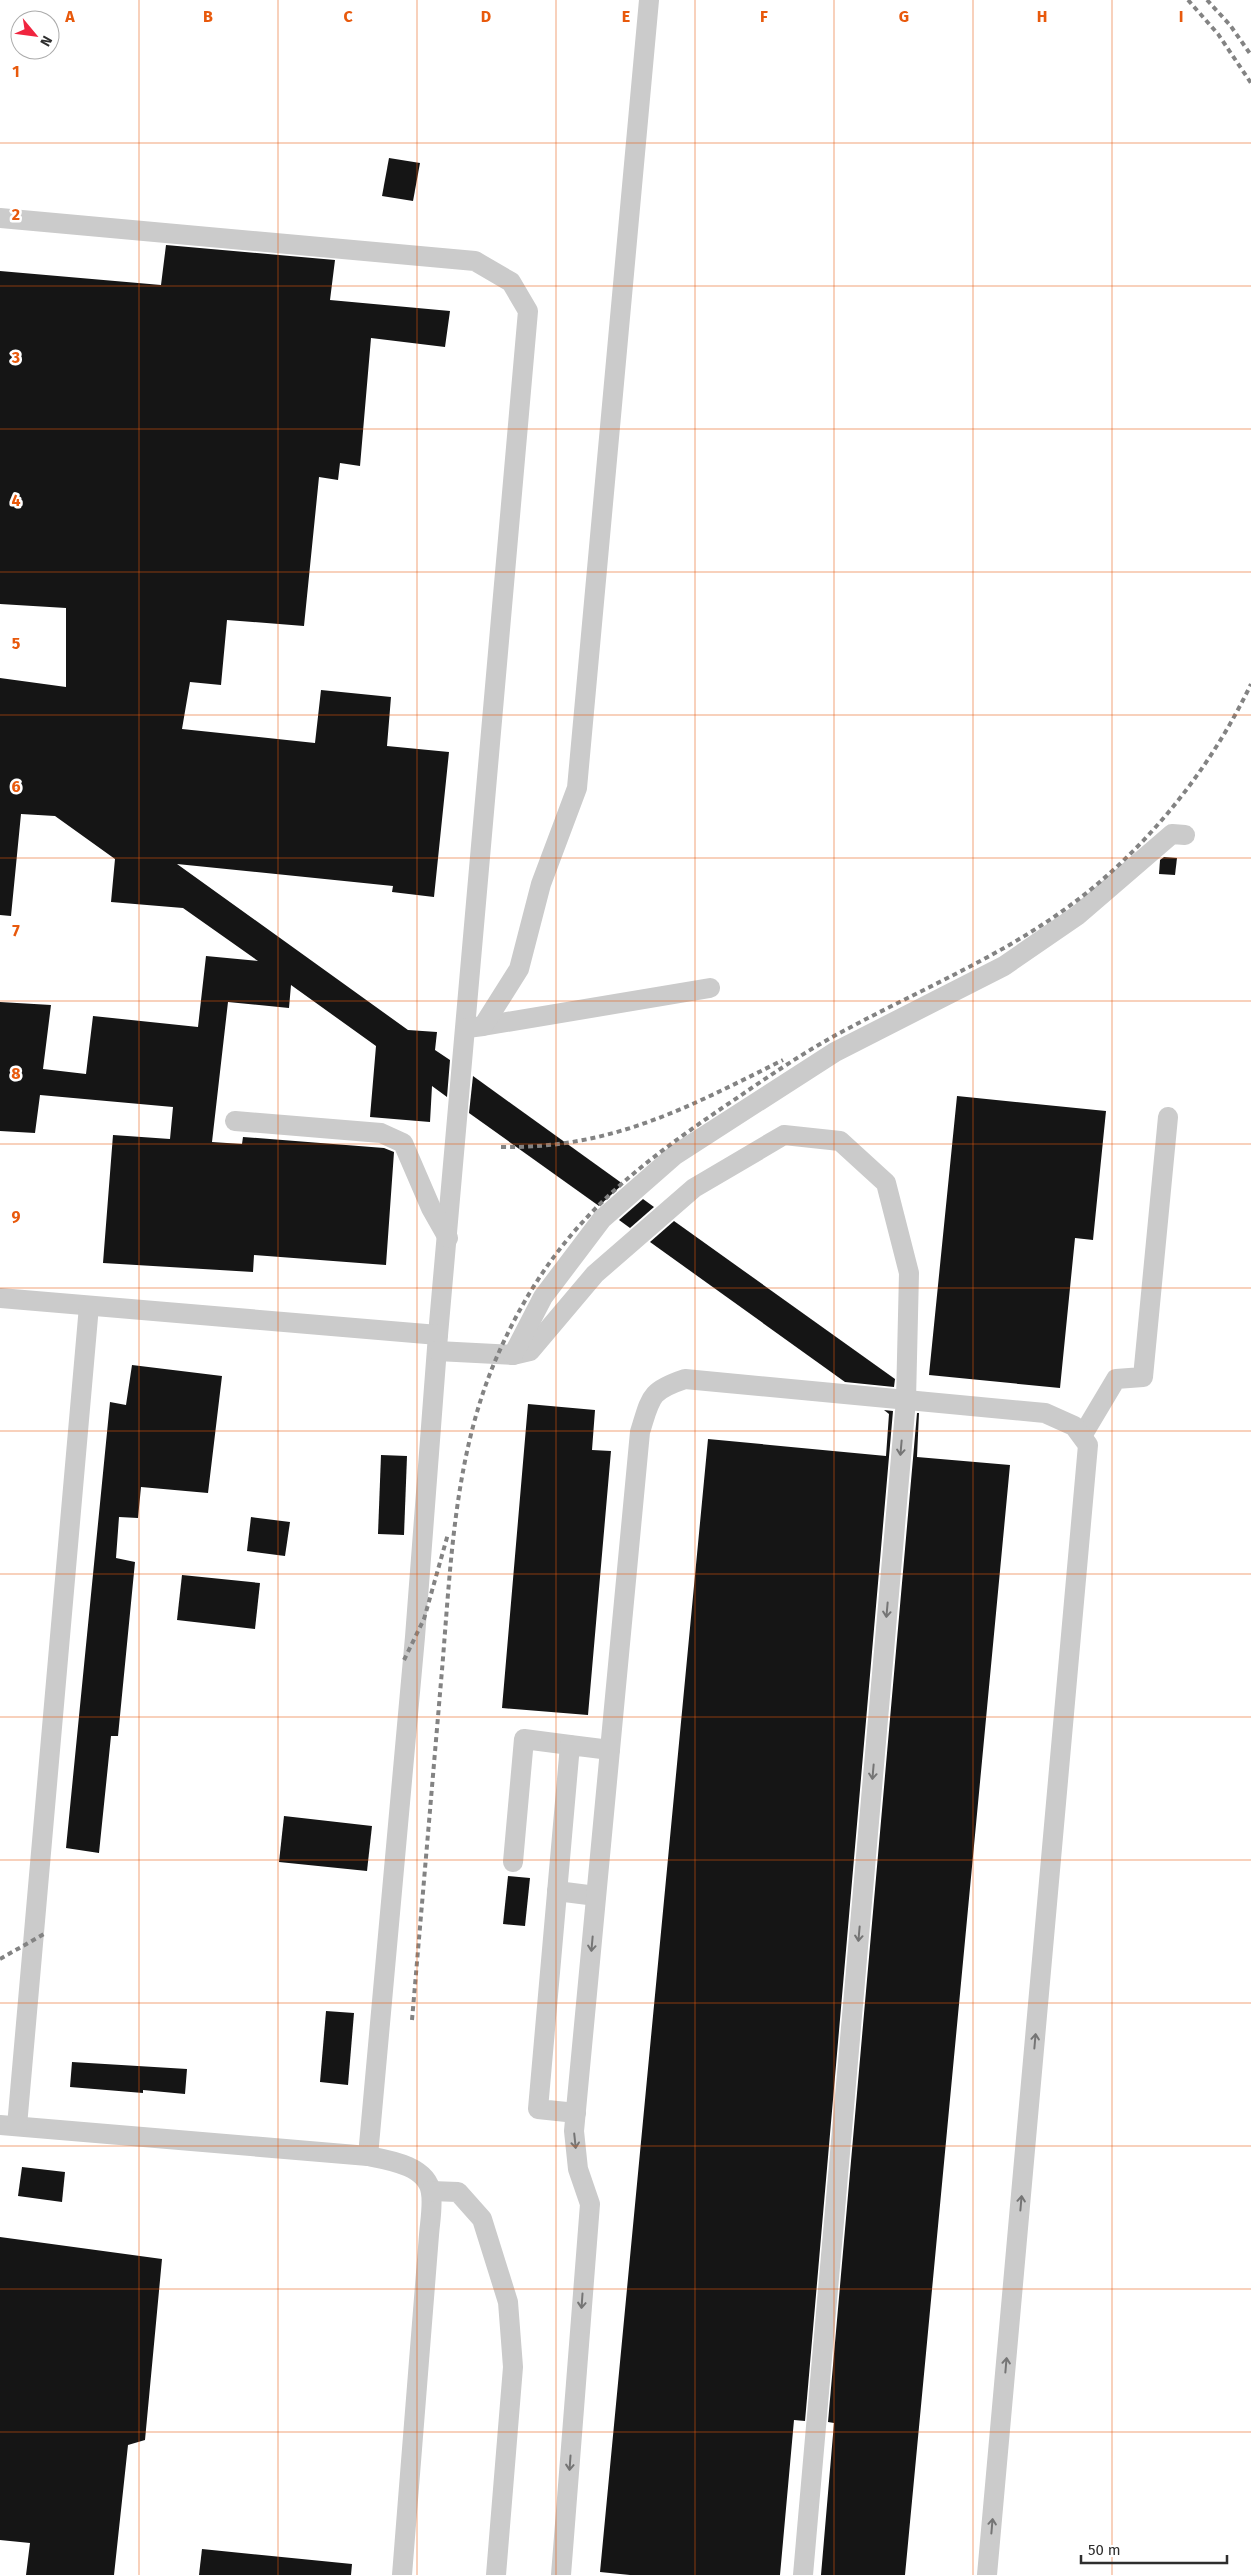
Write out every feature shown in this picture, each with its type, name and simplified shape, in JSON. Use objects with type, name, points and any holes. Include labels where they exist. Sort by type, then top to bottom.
[{"type":"street","points":[[475,1027],[519,970],[541,884],[577,788],[649,0]]},
{"type":"street","points":[[0,218],[475,261],[511,282],[528,311],[475,1027],[448,1238],[438,1343],[415,1637],[368,2156]]},
{"type":"street","points":[[513,1354],[543,1297],[602,1219],[675,1155],[836,1052],[1004,966],[1078,915],[1172,834],[1186,834]]},
{"type":"street","points":[[475,1027],[710,988]]},
{"type":"street","points":[[1082,1436],[1116,1380],[1143,1377],[1168,1117]]},
{"type":"street","points":[[235,1121],[381,1133],[403,1143],[431,1208],[448,1238]]},
{"type":"street","points":[[0,1298],[438,1343],[513,1354],[530,1352],[594,1274],[694,1188],[784,1135],[840,1141],[886,1183],[909,1273],[906,1400],[803,2575]]},
{"type":"street","points":[[89,1306],[8,2126],[368,2156],[399,2162],[420,2174],[431,2191],[402,2575]]},
{"type":"street","points":[[561,2575],[590,2204],[578,2170],[574,2131],[640,1432],[650,1401],[661,1387],[685,1379],[1045,1413],[1074,1426],[1088,1445],[987,2575]]},
{"type":"street","points":[[513,1862],[524,1739],[610,1750]]},
{"type":"street","points":[[570,1745],[538,2109],[576,2113]]},
{"type":"street","points":[[557,1891],[596,1896]]},
{"type":"street","points":[[431,2191],[458,2192],[482,2219],[508,2302],[512,2367],[496,2575]]},
{"type":"building","points":[[389,158],[420,163],[413,201],[382,196]]},
{"type":"building","points":[[166,245],[335,260],[330,300],[450,311],[445,347],[371,338],[360,466],[340,463],[338,480],[319,477],[304,626],[227,620],[221,685],[190,682],[182,729],[315,743],[321,690],[391,697],[387,746],[449,752],[434,897],[392,892],[393,886],[177,864],[408,1030],[437,1032],[435,1050],[450,1060],[447,1097],[432,1086],[430,1122],[370,1117],[376,1046],[291,985],[289,1008],[228,1002],[212,1142],[242,1144],[243,1137],[384,1148],[394,1152],[386,1265],[254,1255],[253,1272],[103,1263],[113,1135],[170,1139],[173,1107],[40,1095],[35,1133],[0,1131],[0,1002],[51,1005],[43,1069],[86,1074],[93,1016],[198,1027],[206,956],[258,961],[183,908],[111,902],[115,859],[55,816],[21,814],[11,916],[0,915],[0,678],[66,687],[66,608],[0,604],[0,271],[161,285]]},
{"type":"building","points":[[1164,857],[1177,858],[1175,875],[1159,874],[1160,860]]},
{"type":"building","points":[[473,1076],[623,1184],[599,1206],[469,1113]]},
{"type":"building","points":[[957,1096],[1106,1111],[1093,1240],[1075,1238],[1060,1388],[929,1375]]},
{"type":"building","points":[[643,1199],[654,1207],[630,1228],[619,1220]]},
{"type":"building","points":[[674,1221],[895,1379],[894,1387],[845,1382],[650,1242]]},
{"type":"building","points":[[132,1365],[222,1376],[208,1493],[141,1487],[138,1518],[119,1517],[116,1558],[135,1562],[118,1736],[111,1736],[99,1853],[66,1848],[110,1402],[126,1405]]},
{"type":"building","points":[[528,1404],[595,1410],[592,1450],[611,1451],[588,1715],[502,1708]]},
{"type":"building","points":[[884,1410],[893,1411],[805,2421],[794,2420],[780,2575],[630,2575],[600,2572],[708,1439],[886,1456],[889,1414]]},
{"type":"building","points":[[917,1413],[919,1413],[917,1457],[1010,1465],[905,2575],[821,2575],[834,2423],[828,2422]]},
{"type":"building","points":[[381,1455],[407,1456],[404,1535],[378,1534]]},
{"type":"building","points":[[251,1517],[290,1522],[285,1556],[247,1551]]},
{"type":"building","points":[[182,1575],[260,1583],[255,1629],[177,1620]]},
{"type":"building","points":[[284,1816],[372,1826],[367,1871],[279,1862]]},
{"type":"building","points":[[508,1876],[530,1878],[525,1926],[503,1924]]},
{"type":"building","points":[[326,2011],[354,2013],[348,2085],[320,2082]]},
{"type":"building","points":[[72,2062],[187,2069],[185,2094],[143,2090],[143,2093],[70,2087]]},
{"type":"building","points":[[22,2167],[65,2172],[62,2202],[18,2196]]},
{"type":"building","points":[[0,2237],[162,2259],[145,2440],[128,2445],[114,2575],[26,2575],[30,2543],[0,2540]]},
{"type":"building","points":[[202,2549],[352,2564],[351,2575],[199,2575]]},
{"type":"railway","points":[[1188,0],[1218,34],[1251,83]]},
{"type":"railway","points":[[1207,0],[1230,25],[1251,55]]},
{"type":"railway","points":[[412,2020],[457,1508],[472,1429],[484,1390],[499,1352],[520,1310],[542,1273],[567,1240],[594,1210],[623,1182],[690,1130],[819,1045],[1016,941],[1068,907],[1096,885],[1149,835],[1173,807],[1216,747],[1235,716],[1251,684]]},
{"type":"railway","points":[[501,1147],[541,1146],[578,1141],[613,1133],[681,1109],[783,1060]]},
{"type":"railway","points":[[404,1660],[424,1619],[448,1534]]},
{"type":"railway","points":[[0,1959],[44,1934]]}]
